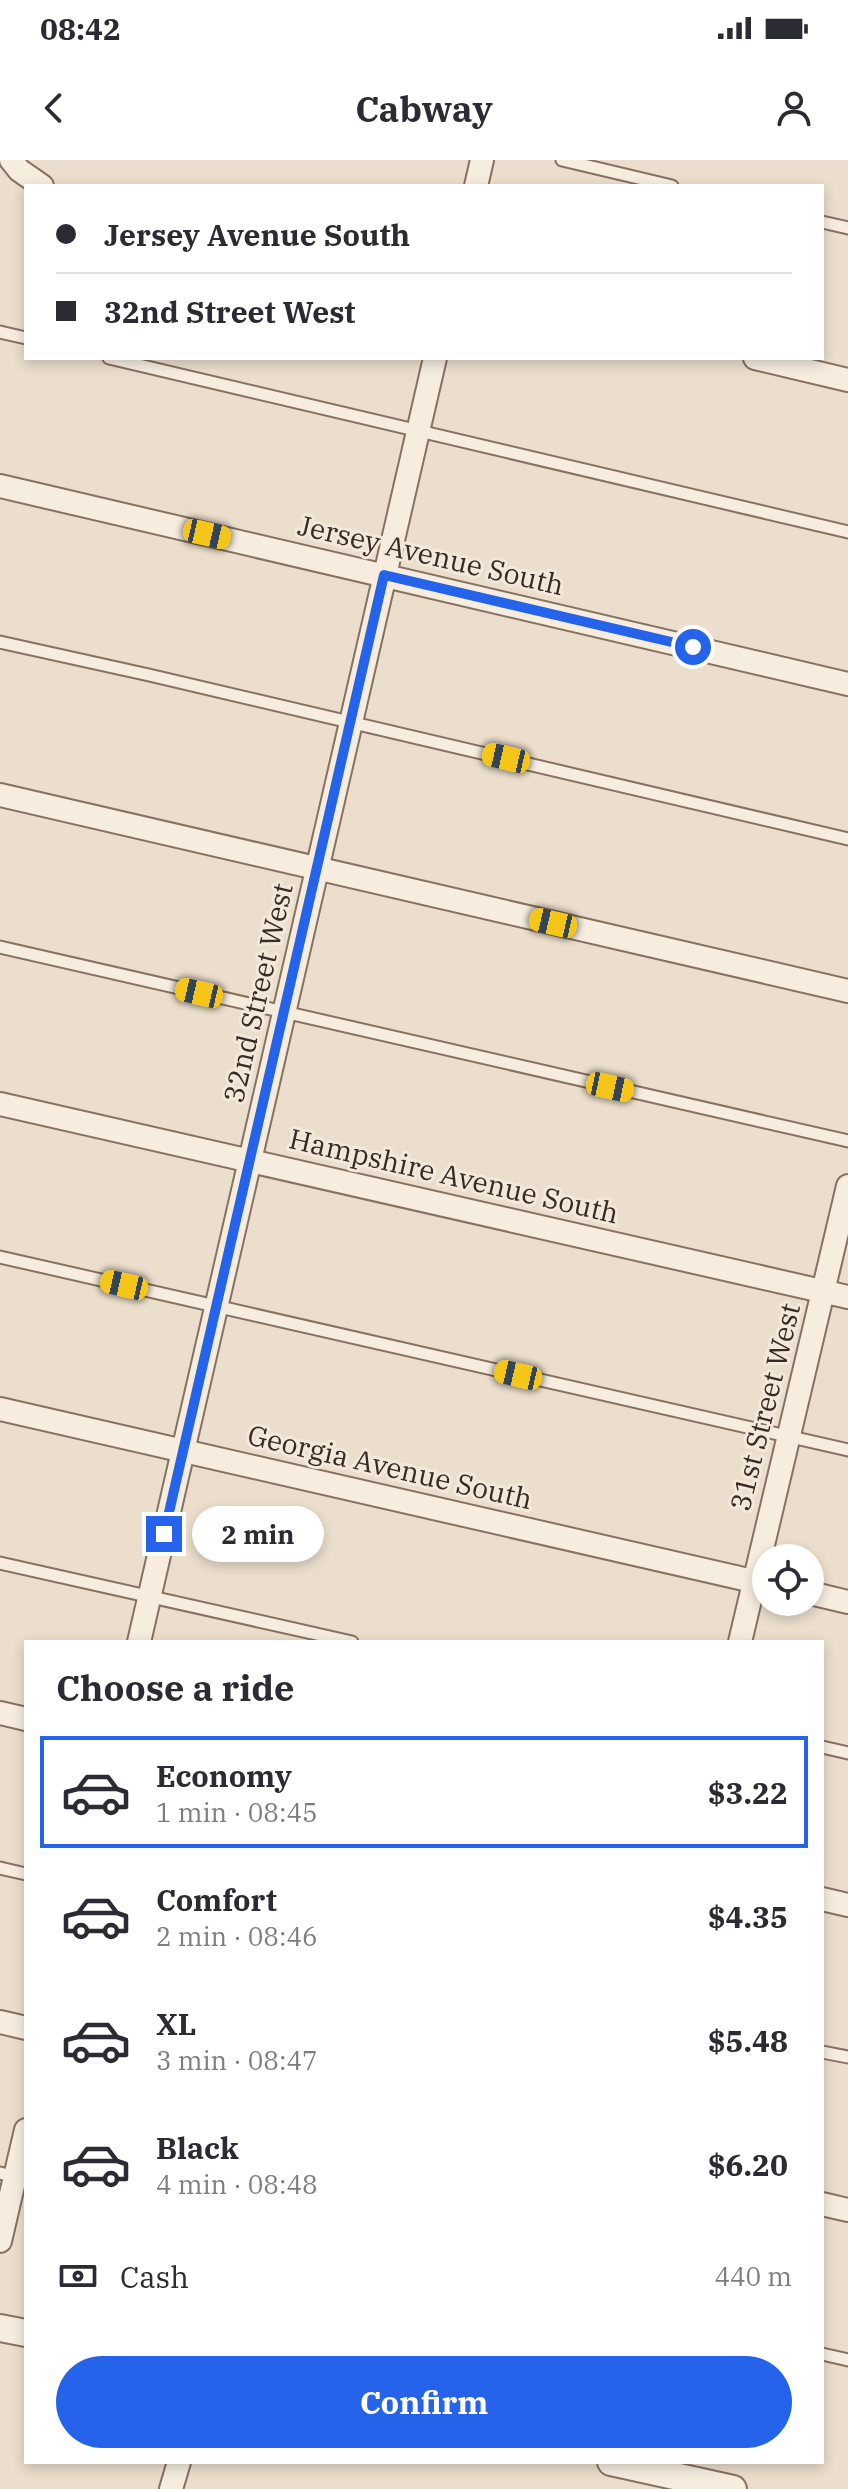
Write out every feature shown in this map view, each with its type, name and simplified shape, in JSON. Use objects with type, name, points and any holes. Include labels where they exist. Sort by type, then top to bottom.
[{"type":"street","points":[[11,160],[19,170],[39,184]]},
{"type":"street","points":[[476,184],[482,160]]},
{"type":"street","name":"32nd Street West","points":[[139,1640],[435,360]]},
{"type":"street","points":[[763,360],[848,380]]},
{"type":"street","name":"Jersey Avenue South","points":[[0,486],[848,684]]},
{"type":"street","points":[[0,795],[848,991]]},
{"type":"street","name":"Hampshire Avenue South","points":[[0,1104],[848,1297]]},
{"type":"street","name":"31st Street West","points":[[767,1544],[788,1437],[848,1186]]},
{"type":"street","name":"Georgia Avenue South","points":[[0,1409],[752,1580]]},
{"type":"street","points":[[824,1596],[848,1602]]},
{"type":"street","name":"31st Street West","points":[[741,1640],[752,1606]]},
{"type":"street","points":[[0,1713],[24,1719]]},
{"type":"street","points":[[824,1899],[848,1905]]},
{"type":"street","points":[[0,2022],[24,2028]]},
{"type":"street","points":[[0,2241],[24,2138]]},
{"type":"street","points":[[824,2204],[848,2210]]},
{"type":"street","points":[[0,2328],[24,2333]]},
{"type":"street","points":[[171,2489],[178,2464]]},
{"type":"street","points":[[618,2464],[692,2484],[733,2489]]},
{"type":"lane","points":[[562,160],[664,184]]},
{"type":"lane","points":[[824,222],[848,228]]},
{"type":"lane","points":[[0,332],[24,338]]},
{"type":"lane","points":[[117,360],[848,532]]},
{"type":"lane","points":[[0,642],[848,839]]},
{"type":"lane","points":[[0,947],[848,1141]]},
{"type":"lane","points":[[0,1257],[848,1450]]},
{"type":"lane","points":[[0,1563],[343,1640]]},
{"type":"lane","points":[[824,1747],[848,1753]]},
{"type":"lane","points":[[0,1868],[24,1874]]},
{"type":"lane","points":[[824,2052],[848,2057]]},
{"type":"lane","points":[[824,2354],[848,2360]]},
{"type":"route","points":[[164,1534],[384,575],[693,647]]}]
